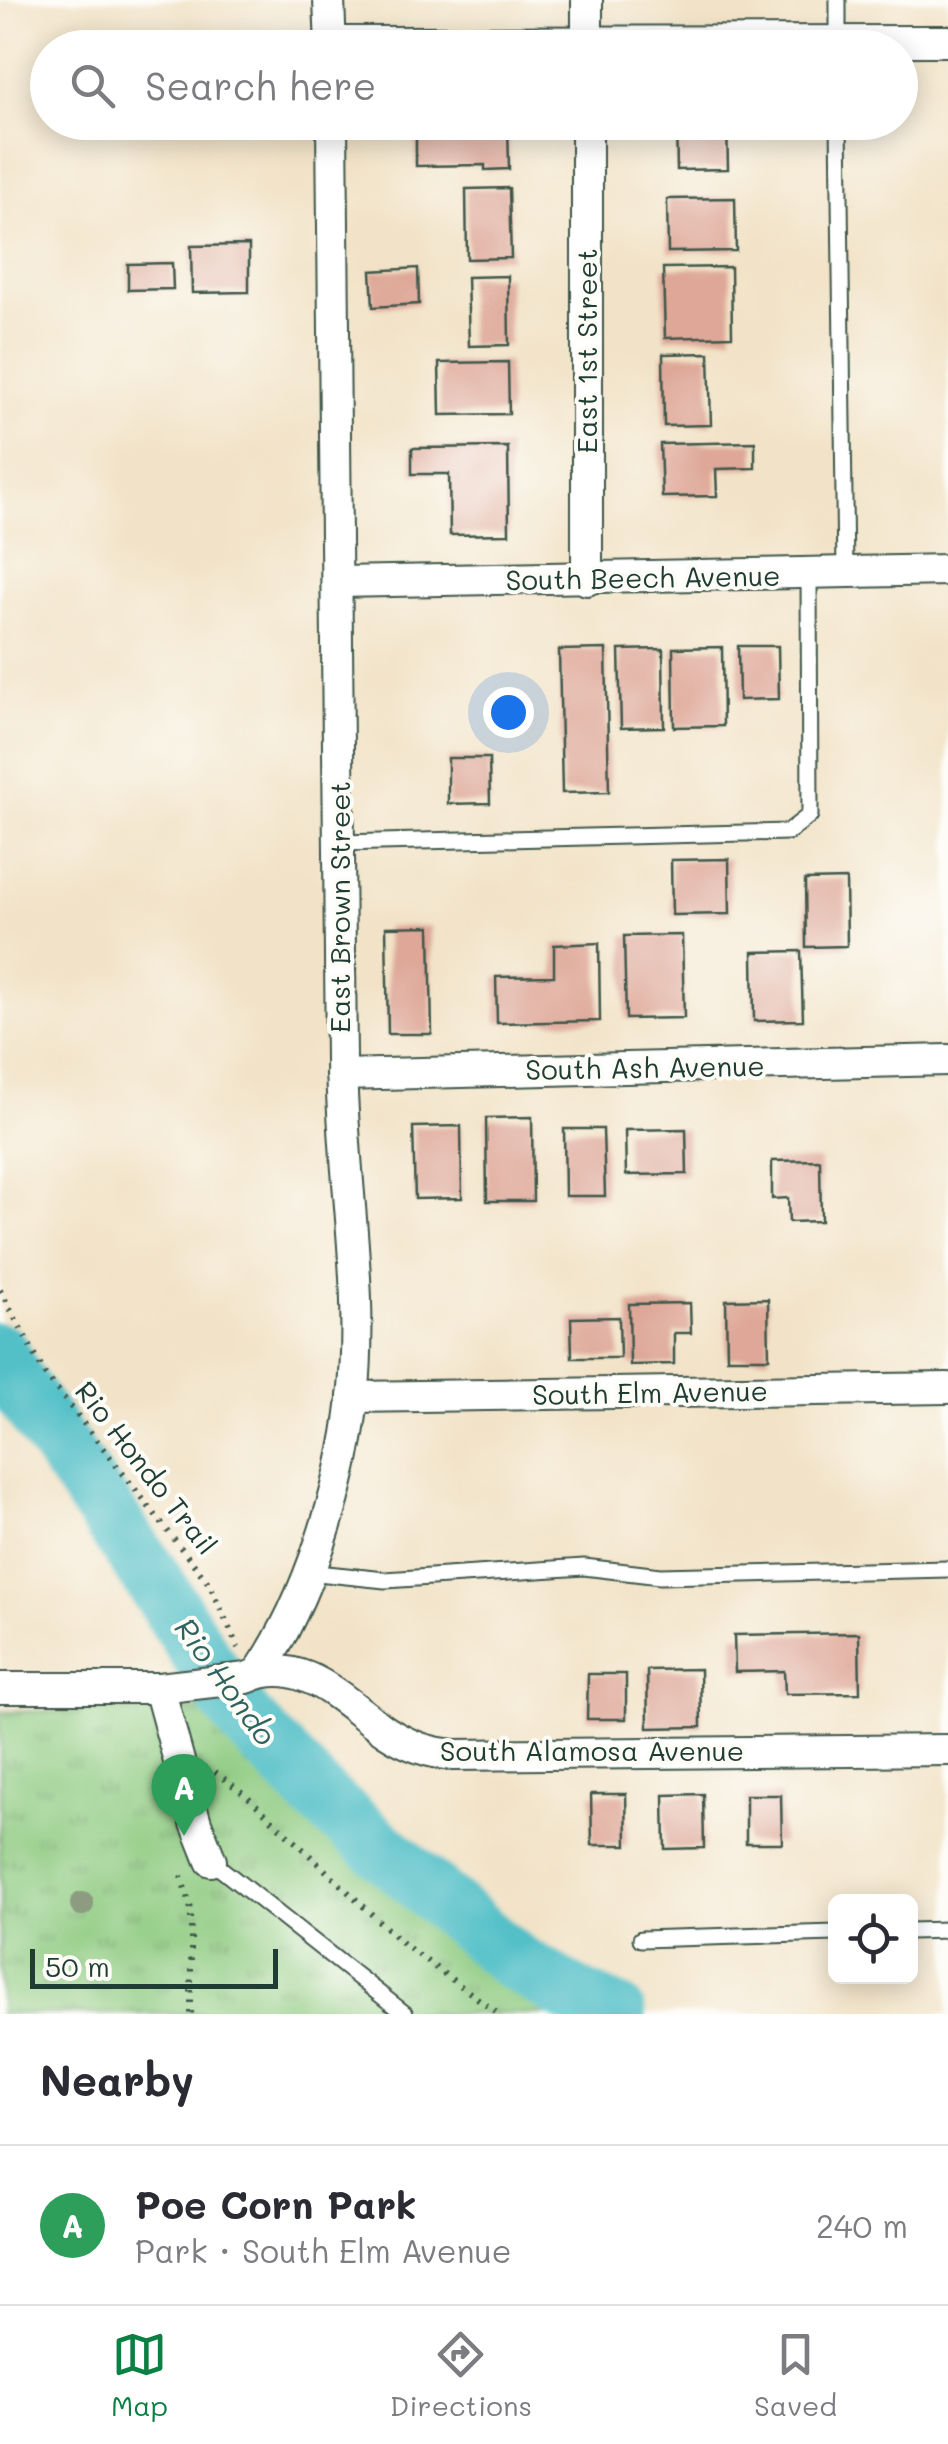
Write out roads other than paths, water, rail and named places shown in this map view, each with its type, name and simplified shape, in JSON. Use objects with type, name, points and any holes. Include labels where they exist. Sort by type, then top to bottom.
[{"type":"street","points":[[330,0],[330,30]]},
{"type":"street","points":[[587,0],[587,30]]},
{"type":"street","points":[[918,42],[948,41]]},
{"type":"street","name":"East Brown Street","points":[[253,1675],[291,1616],[308,1572],[332,1505],[353,1397],[356,1302],[341,1076],[332,140]]},
{"type":"street","name":"East 1st Street","points":[[587,140],[587,580]]},
{"type":"street","name":"South Beech Avenue","points":[[339,582],[948,570]]},
{"type":"street","name":"South Ash Avenue","points":[[341,1076],[948,1060]]},
{"type":"street","name":"South Elm Avenue","points":[[353,1397],[948,1388]]},
{"type":"street","name":"South Alamosa Avenue","points":[[253,1675],[302,1674],[323,1684],[388,1733],[436,1753],[485,1756],[948,1750]]},
{"type":"street","points":[[0,1688],[172,1687],[253,1675]]},
{"type":"street","points":[[172,1687],[183,1775],[211,1861]]},
{"type":"lane","points":[[838,0],[838,30]]},
{"type":"lane","points":[[839,140],[845,573]]},
{"type":"lane","points":[[340,844],[788,832],[810,815],[809,574]]},
{"type":"lane","points":[[308,1572],[386,1580],[584,1567],[660,1576],[948,1569]]},
{"type":"lane","points":[[211,1861],[405,2014]]},
{"type":"lane","points":[[918,1931],[948,1930]]},
{"type":"lane","points":[[641,1939],[828,1933]]},
{"type":"waterway","name":"Rio Hondo","points":[[0,1353],[14,1380],[248,1723],[320,1797],[513,1961],[580,1999],[616,2014]]},
{"type":"place","name":"Poe Corn Park","points":[[184,1836]]}]
